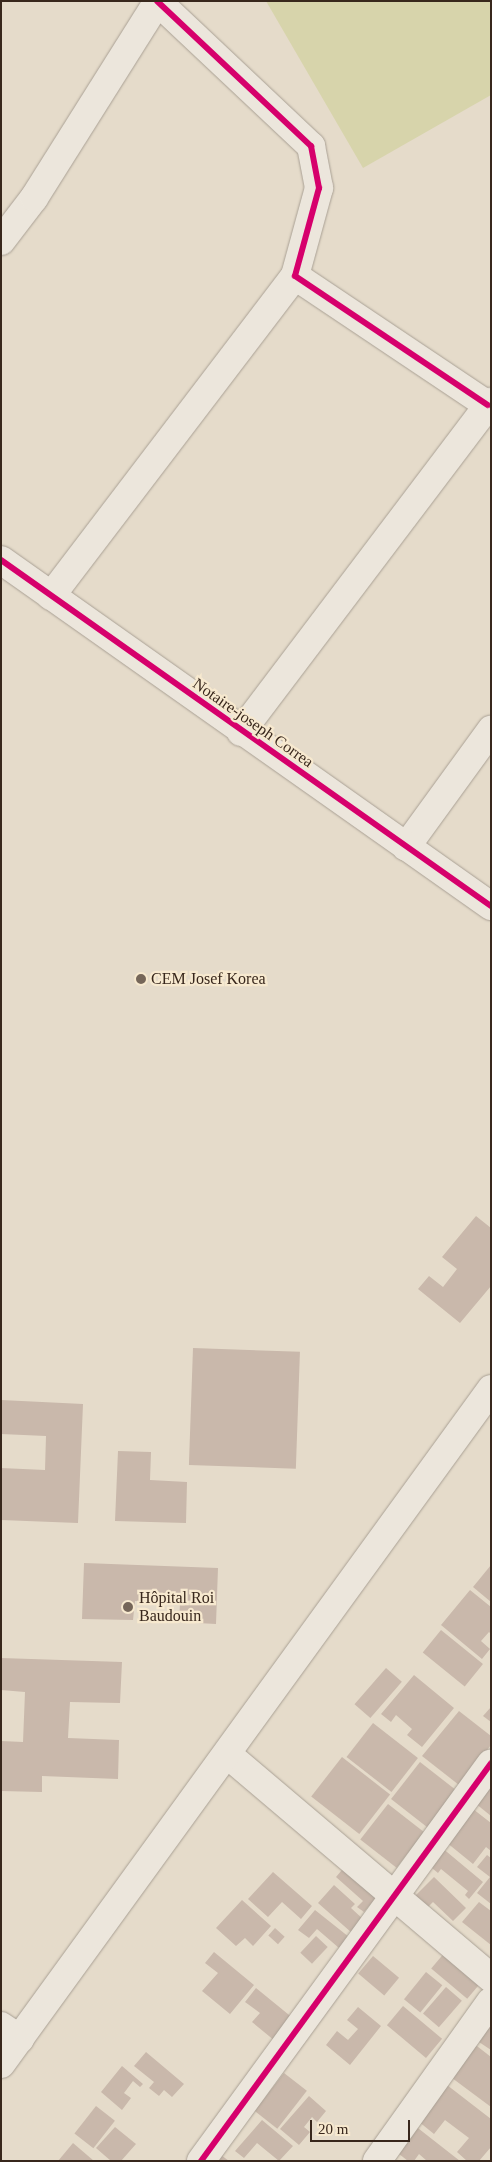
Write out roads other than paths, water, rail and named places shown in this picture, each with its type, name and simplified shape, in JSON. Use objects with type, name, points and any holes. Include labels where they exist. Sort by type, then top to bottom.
[{"type":"street","points":[[1,241],[34,198],[158,1],[311,146],[319,188],[295,276],[51,596]]},
{"type":"street","points":[[241,732],[490,404],[295,276]]},
{"type":"street","name":"Notaire-joseph Correa","points":[[1,560],[241,732],[491,906]]},
{"type":"street","points":[[406,847],[491,730]]},
{"type":"street","points":[[1,2064],[11,2033],[227,1754],[491,1389]]},
{"type":"street","points":[[227,1754],[396,1895],[491,1978]]},
{"type":"street","points":[[201,2161],[491,1764]]},
{"type":"street","points":[[377,2161],[491,2000]]},
{"type":"place","name":"CEM Josef Korea","points":[[141,979]]},
{"type":"place","name":"Hôpital Roi Baudouin","points":[[128,1607]]}]
